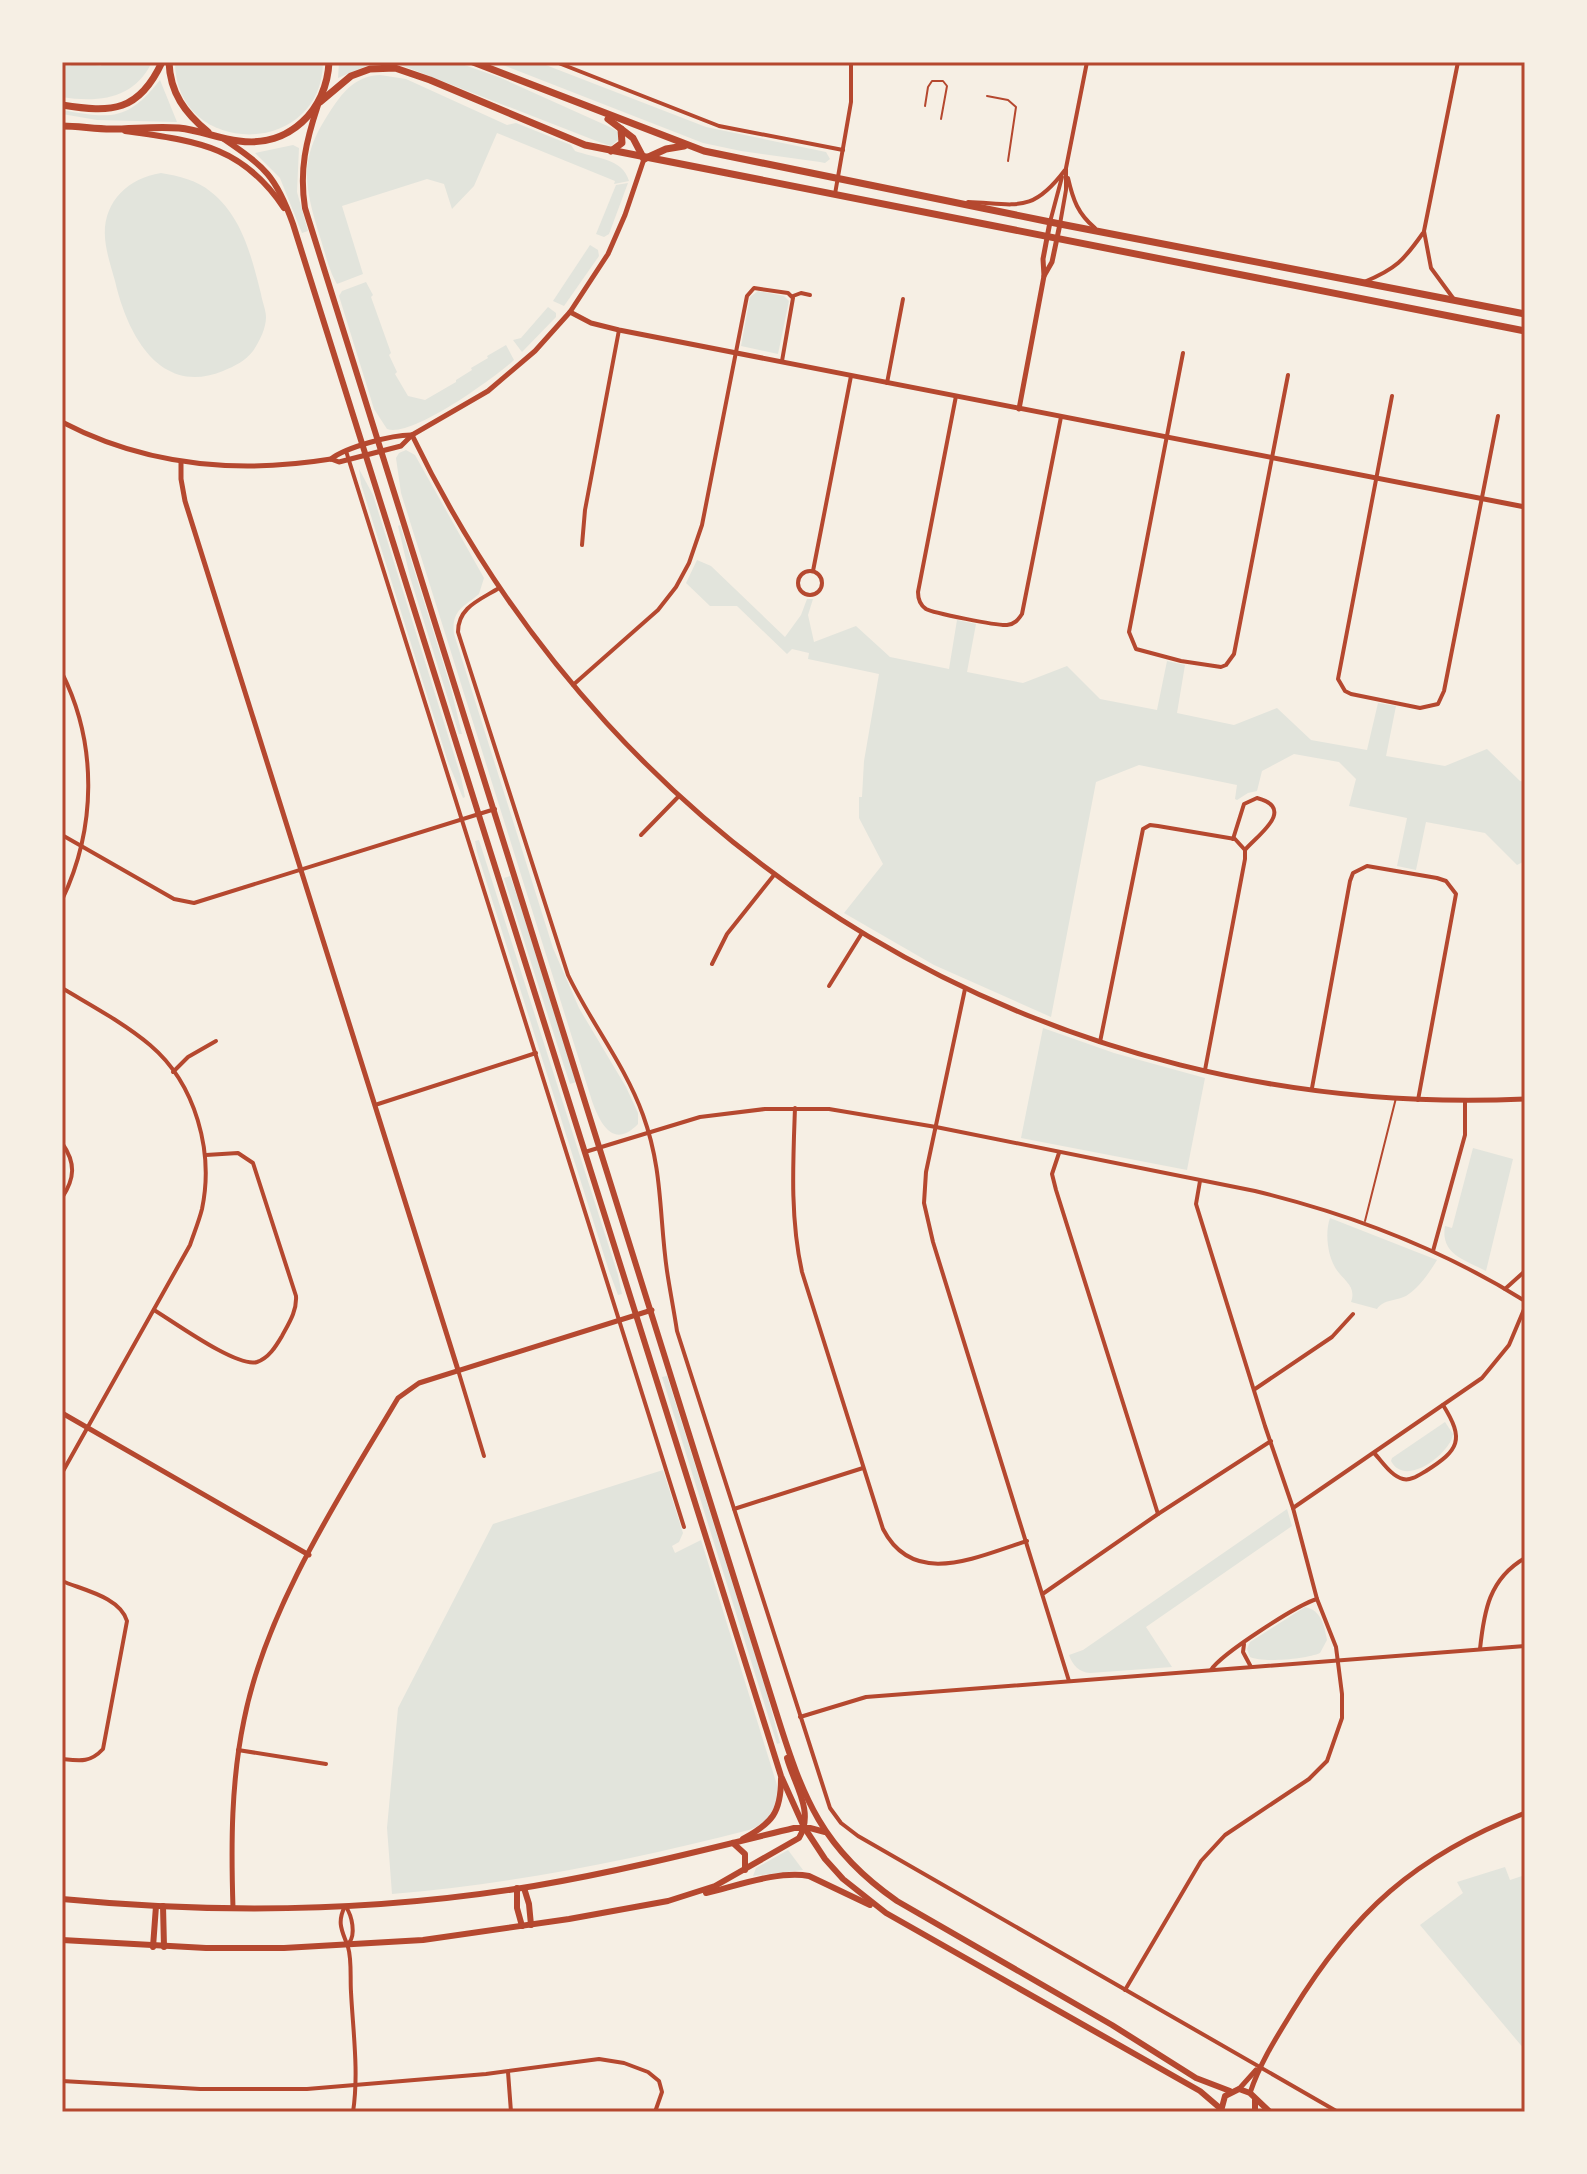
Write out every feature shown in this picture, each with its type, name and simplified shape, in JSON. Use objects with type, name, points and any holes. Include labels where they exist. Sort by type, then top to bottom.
[{"type":"highway","points":[[62,105],[99,110],[128,104],[148,87],[162,62]]},
{"type":"highway","points":[[169,62],[175,94],[188,113],[217,137]]},
{"type":"highway","points":[[319,102],[328,76],[329,62]]},
{"type":"highway","points":[[475,62],[691,147],[948,202],[1525,314]]},
{"type":"highway","points":[[62,124],[108,129],[180,128],[247,142],[278,136],[299,124],[340,83],[357,73],[395,68],[585,145],[644,159],[1525,331]]},
{"type":"highway","points":[[597,111],[636,142],[644,159]]},
{"type":"highway","points":[[611,151],[623,141],[620,128]]},
{"type":"highway","points":[[644,159],[666,149],[691,147]]},
{"type":"main road","points":[[319,102],[303,155],[305,208],[802,1788],[835,1845],[856,1869],[882,1890],[1196,2078],[1230,2091],[1239,2089],[1250,2093],[1270,2112]]},
{"type":"main road","points":[[108,129],[188,139],[216,150],[257,175],[270,187],[291,217]]},
{"type":"main road","points":[[217,137],[269,173],[278,185],[291,217],[781,1776],[804,1827],[825,1859],[843,1879],[885,1911]]},
{"type":"main road","points":[[668,1901],[715,1886],[799,1838],[806,1810],[790,1771],[777,1715]]},
{"type":"main road","points":[[733,1843],[762,1828],[773,1817],[780,1801],[781,1776]]},
{"type":"main road","points":[[62,1899],[233,1908],[415,1902],[520,1888],[619,1870],[804,1827],[825,1832]]},
{"type":"main road","points":[[733,1843],[745,1854],[745,1871]]},
{"type":"main road","points":[[62,1940],[153,1947],[269,1948],[423,1940],[668,1901],[797,1874],[809,1876],[885,1911],[1200,2091],[1221,2110]]},
{"type":"main road","points":[[520,1888],[529,1904],[531,1925]]},
{"type":"main road","points":[[520,1888],[517,1908],[522,1926]]},
{"type":"main road","points":[[153,1947],[159,1906]]},
{"type":"main road","points":[[159,1906],[164,1947]]},
{"type":"main road","points":[[981,1950],[984,1967]]},
{"type":"main road","points":[[1221,2110],[1221,2102],[1230,2091]]},
{"type":"main road","points":[[1255,2100],[1255,2112]]},
{"type":"street","points":[[556,62],[719,126],[843,150]]},
{"type":"street","points":[[835,196],[851,102],[851,62]]},
{"type":"street","points":[[1019,409],[1044,276],[1046,237],[1057,190],[1066,168],[1087,62]]},
{"type":"street","points":[[1454,300],[1431,268],[1424,231],[1458,62]]},
{"type":"street","points":[[331,459],[338,462],[349,460],[401,446],[412,435],[463,408],[499,383],[541,345],[570,312],[610,250],[644,159]]},
{"type":"street","points":[[948,202],[1029,203],[1042,197],[1066,168]]},
{"type":"street","points":[[1044,276],[1052,262],[1057,239],[1066,190],[1066,168]]},
{"type":"street","points":[[1066,168],[1073,201],[1099,232]]},
{"type":"street","points":[[1363,282],[1403,261],[1424,231]]},
{"type":"street","points":[[573,685],[652,617],[671,595],[685,571],[702,525],[749,291],[760,288],[793,296],[810,295]]},
{"type":"street","points":[[782,362],[793,296]]},
{"type":"street","points":[[887,383],[903,299]]},
{"type":"street","points":[[570,312],[591,323],[736,354],[1525,507]]},
{"type":"street","points":[[582,545],[585,510],[619,330]]},
{"type":"street","points":[[1183,353],[1129,632],[1136,649],[1181,661],[1221,667],[1234,654],[1288,375]]},
{"type":"street","points":[[813,571],[851,376]]},
{"type":"street","points":[[956,396],[918,592],[920,602],[928,610],[965,618],[1006,625],[1016,622],[1022,614],[1061,417]]},
{"type":"street","points":[[1392,396],[1338,679],[1345,691],[1351,694],[1420,708],[1438,704],[1442,698],[1498,416]]},
{"type":"street","points":[[62,422],[118,446],[181,462],[257,467],[331,459],[379,441],[412,435]]},
{"type":"street","points":[[412,435],[454,514],[499,588],[573,685],[679,796],[774,875],[862,933],[965,989],[1054,1026],[1100,1042],[1205,1070],[1255,1082],[1311,1090],[1418,1100],[1465,1102],[1525,1099]]},
{"type":"street","points":[[346,451],[684,1527]]},
{"type":"street","points":[[181,462],[184,495],[484,1456]]},
{"type":"street","points":[[813,571],[821,578],[822,586],[817,592],[807,595],[801,590],[798,580],[803,573],[813,571]]},
{"type":"street","points":[[499,588],[466,609],[459,618],[458,632],[568,975],[629,1083],[648,1132],[662,1194],[667,1270],[677,1331],[828,1804],[850,1831],[1338,2112]]},
{"type":"street","points":[[62,673],[78,713],[87,759],[89,794],[82,846],[62,900]]},
{"type":"street","points":[[641,835],[679,796]]},
{"type":"street","points":[[1205,1070],[1245,850],[1271,825],[1273,812],[1268,803],[1257,798],[1244,804],[1233,839]]},
{"type":"street","points":[[62,835],[174,899],[189,903],[205,901],[495,809]]},
{"type":"street","points":[[1100,1042],[1143,829],[1150,825],[1233,839],[1245,850]]},
{"type":"street","points":[[1311,1090],[1350,881],[1353,873],[1367,866],[1437,878],[1446,881],[1456,894],[1418,1100]]},
{"type":"street","points":[[712,964],[727,934],[774,875]]},
{"type":"street","points":[[829,986],[862,933]]},
{"type":"street","points":[[62,988],[152,1047],[185,1090],[198,1119],[206,1155],[202,1211],[190,1245],[62,1473]]},
{"type":"street","points":[[965,989],[926,1172],[924,1203],[1069,1682]]},
{"type":"street","points":[[173,1072],[188,1057],[216,1041]]},
{"type":"street","points":[[375,1105],[536,1053]]},
{"type":"street","points":[[1433,1251],[1465,1135],[1465,1102]]},
{"type":"street","points":[[795,1108],[792,1198],[796,1245],[863,1468],[891,1545],[906,1558],[927,1564],[951,1563],[1027,1541]]},
{"type":"street","points":[[585,1152],[700,1117],[749,1110],[829,1109],[936,1127],[1306,1203],[1433,1251],[1525,1301]]},
{"type":"street","points":[[62,1143],[73,1172],[72,1181],[62,1198]]},
{"type":"street","points":[[154,1310],[233,1357],[252,1363],[272,1352],[294,1311],[296,1296],[253,1163],[238,1153],[206,1155]]},
{"type":"street","points":[[1059,1153],[1052,1174],[1056,1190],[1158,1514]]},
{"type":"street","points":[[1125,1990],[1201,1861],[1225,1835],[1309,1779],[1327,1761],[1342,1718],[1336,1647],[1317,1599],[1293,1508],[1196,1204],[1200,1181]]},
{"type":"street","points":[[1505,1289],[1525,1271]]},
{"type":"street","points":[[1293,1508],[1482,1378],[1509,1345],[1525,1307]]},
{"type":"street","points":[[233,1908],[230,1851],[238,1750],[261,1661],[285,1600],[398,1398],[411,1387],[458,1370],[652,1310]]},
{"type":"street","points":[[1255,1389],[1332,1337],[1353,1314]]},
{"type":"street","points":[[1374,1453],[1392,1473],[1403,1479],[1415,1477],[1448,1457],[1455,1449],[1456,1428],[1443,1405]]},
{"type":"street","points":[[62,1413],[309,1555]]},
{"type":"street","points":[[1044,1593],[1271,1441]]},
{"type":"street","points":[[734,1509],[863,1468]]},
{"type":"street","points":[[1480,1649],[1490,1593],[1503,1574],[1525,1558]]},
{"type":"street","points":[[62,1581],[115,1603],[125,1611],[127,1621],[103,1749],[84,1762],[62,1759]]},
{"type":"street","points":[[1211,1670],[1222,1658],[1302,1604],[1317,1599]]},
{"type":"street","points":[[1244,1644],[1243,1652],[1251,1667]]},
{"type":"street","points":[[800,1717],[866,1697],[1525,1646]]},
{"type":"street","points":[[238,1750],[326,1764]]},
{"type":"street","points":[[1239,2089],[1259,2066],[1320,1966],[1384,1894],[1462,1841],[1525,1813]]},
{"type":"street","points":[[345,1905],[351,1914],[353,1939],[348,1945]]},
{"type":"street","points":[[345,1905],[341,1915],[342,1939],[348,1945],[355,2086],[353,2112]]},
{"type":"street","points":[[62,2081],[200,2089],[355,2086],[604,2060],[635,2066],[660,2083],[661,2100],[655,2112]]},
{"type":"street","points":[[1250,2093],[1259,2066]]},
{"type":"street","points":[[508,2072],[511,2112]]},
{"type":"lane","points":[[925,106],[932,81],[943,81],[947,86],[941,119]]},
{"type":"lane","points":[[987,96],[1008,100],[1016,107],[1008,161]]},
{"type":"lane","points":[[1365,1224],[1396,1098]]},
{"type":"shaded area","points":[[76,62],[101,66],[113,65],[113,62],[152,62],[136,84],[114,96],[89,99],[62,97],[62,65],[70,66]]},
{"type":"shaded area","points":[[175,62],[323,62],[316,94],[299,116],[276,130],[249,134],[222,130],[198,116],[181,94]]},
{"type":"shaded area","points":[[339,62],[456,62],[501,78],[612,128],[618,132],[619,139],[611,146],[599,142],[401,65],[371,64],[338,78]]},
{"type":"shaded area","points":[[495,62],[538,62],[706,127],[826,152],[830,159],[825,163],[703,143]]},
{"type":"shaded area","points":[[380,75],[406,79],[507,125],[516,123],[571,145],[575,151],[607,160],[621,168],[629,181],[614,184],[615,181],[497,133],[474,186],[452,209],[444,184],[427,179],[342,206],[363,274],[337,284],[314,217],[307,168],[323,122],[344,92],[360,80]]},
{"type":"shaded area","points":[[160,80],[177,122],[97,120],[62,114],[62,110],[93,115],[117,114],[138,103]]},
{"type":"shaded area","points":[[293,145],[299,148],[297,192],[308,231],[302,233],[280,178],[255,153]]},
{"type":"shaded area","points":[[161,173],[200,184],[231,213],[249,252],[265,311],[263,331],[250,355],[223,371],[200,377],[181,375],[164,368],[138,339],[120,301],[107,250],[106,219],[117,197],[136,181]]},
{"type":"shaded area","points":[[628,183],[609,234],[604,237],[596,234],[616,185]]},
{"type":"shaded area","points":[[590,245],[598,250],[599,256],[564,306],[553,301]]},
{"type":"shaded area","points":[[366,282],[373,295],[371,297],[391,353],[389,355],[397,372],[395,374],[408,396],[425,400],[456,382],[487,356],[506,345],[514,360],[472,392],[433,416],[415,425],[387,429],[374,409],[339,296],[342,291]]},
{"type":"shaded area","points":[[758,291],[784,296],[789,301],[778,354],[741,346],[750,297]]},
{"type":"shaded area","points":[[548,307],[556,313],[556,317],[522,352],[513,340],[521,338]]},
{"type":"shaded area","points":[[406,450],[415,455],[484,578],[479,594],[457,614],[454,634],[553,948],[579,1008],[638,1113],[638,1124],[621,1134],[615,1134],[603,1125],[592,1101],[401,493],[396,458]]},
{"type":"shaded area","points":[[359,469],[373,495],[461,777],[463,798],[448,762],[361,484]]},
{"type":"shaded area","points":[[400,525],[450,685],[462,734],[459,734],[410,577]]},
{"type":"shaded area","points":[[697,560],[711,566],[785,637],[801,615],[807,599],[813,599],[808,615],[814,642],[856,626],[890,657],[949,669],[957,620],[976,624],[967,672],[1023,683],[1067,666],[1100,699],[1157,710],[1167,661],[1185,665],[1177,713],[1234,725],[1277,708],[1311,740],[1367,750],[1378,703],[1396,706],[1386,756],[1445,766],[1487,749],[1520,781],[1525,782],[1525,861],[1517,865],[1485,833],[1426,822],[1416,870],[1397,866],[1407,818],[1349,806],[1356,779],[1339,762],[1294,754],[1262,771],[1257,791],[1237,800],[1237,785],[1139,765],[1096,782],[1051,1017],[934,965],[844,913],[883,864],[859,818],[864,761],[879,674],[808,659],[809,653],[792,649],[787,654],[737,606],[710,606],[686,583]]},
{"type":"shaded area","points":[[479,840],[622,1294],[618,1295],[609,1271],[477,852],[475,841]]},
{"type":"shaded area","points":[[510,876],[576,1082],[570,1084],[504,878]]},
{"type":"shaded area","points":[[1043,1028],[1114,1053],[1205,1078],[1187,1170],[1021,1138]]},
{"type":"shaded area","points":[[1473,1148],[1513,1159],[1486,1271],[1450,1250],[1444,1236],[1445,1226],[1452,1228]]},
{"type":"shaded area","points":[[1330,1218],[1437,1260],[1419,1285],[1406,1296],[1377,1309],[1351,1302],[1351,1287],[1336,1269],[1329,1250]]},
{"type":"shaded area","points":[[667,1376],[765,1686],[780,1743],[777,1744],[662,1377]]},
{"type":"shaded area","points":[[1445,1422],[1453,1434],[1445,1450],[1427,1465],[1407,1471],[1398,1469],[1391,1461],[1392,1458]]},
{"type":"shaded area","points":[[663,1470],[683,1533],[679,1542],[672,1546],[675,1553],[701,1540],[777,1785],[771,1812],[762,1823],[749,1830],[660,1852],[528,1877],[392,1894],[387,1828],[398,1708],[493,1524]]},
{"type":"shaded area","points":[[1287,1509],[1292,1526],[1146,1627],[1172,1667],[1090,1673],[1075,1665],[1069,1655],[1083,1650]]},
{"type":"shaded area","points":[[1305,1607],[1315,1611],[1323,1624],[1327,1640],[1320,1653],[1285,1660],[1250,1657],[1247,1649],[1250,1642]]},
{"type":"shaded area","points":[[788,1850],[803,1870],[753,1876],[756,1868]]},
{"type":"shaded area","points":[[1505,1867],[1510,1880],[1525,1875],[1525,2050],[1420,1925],[1463,1893],[1457,1882]]}]
